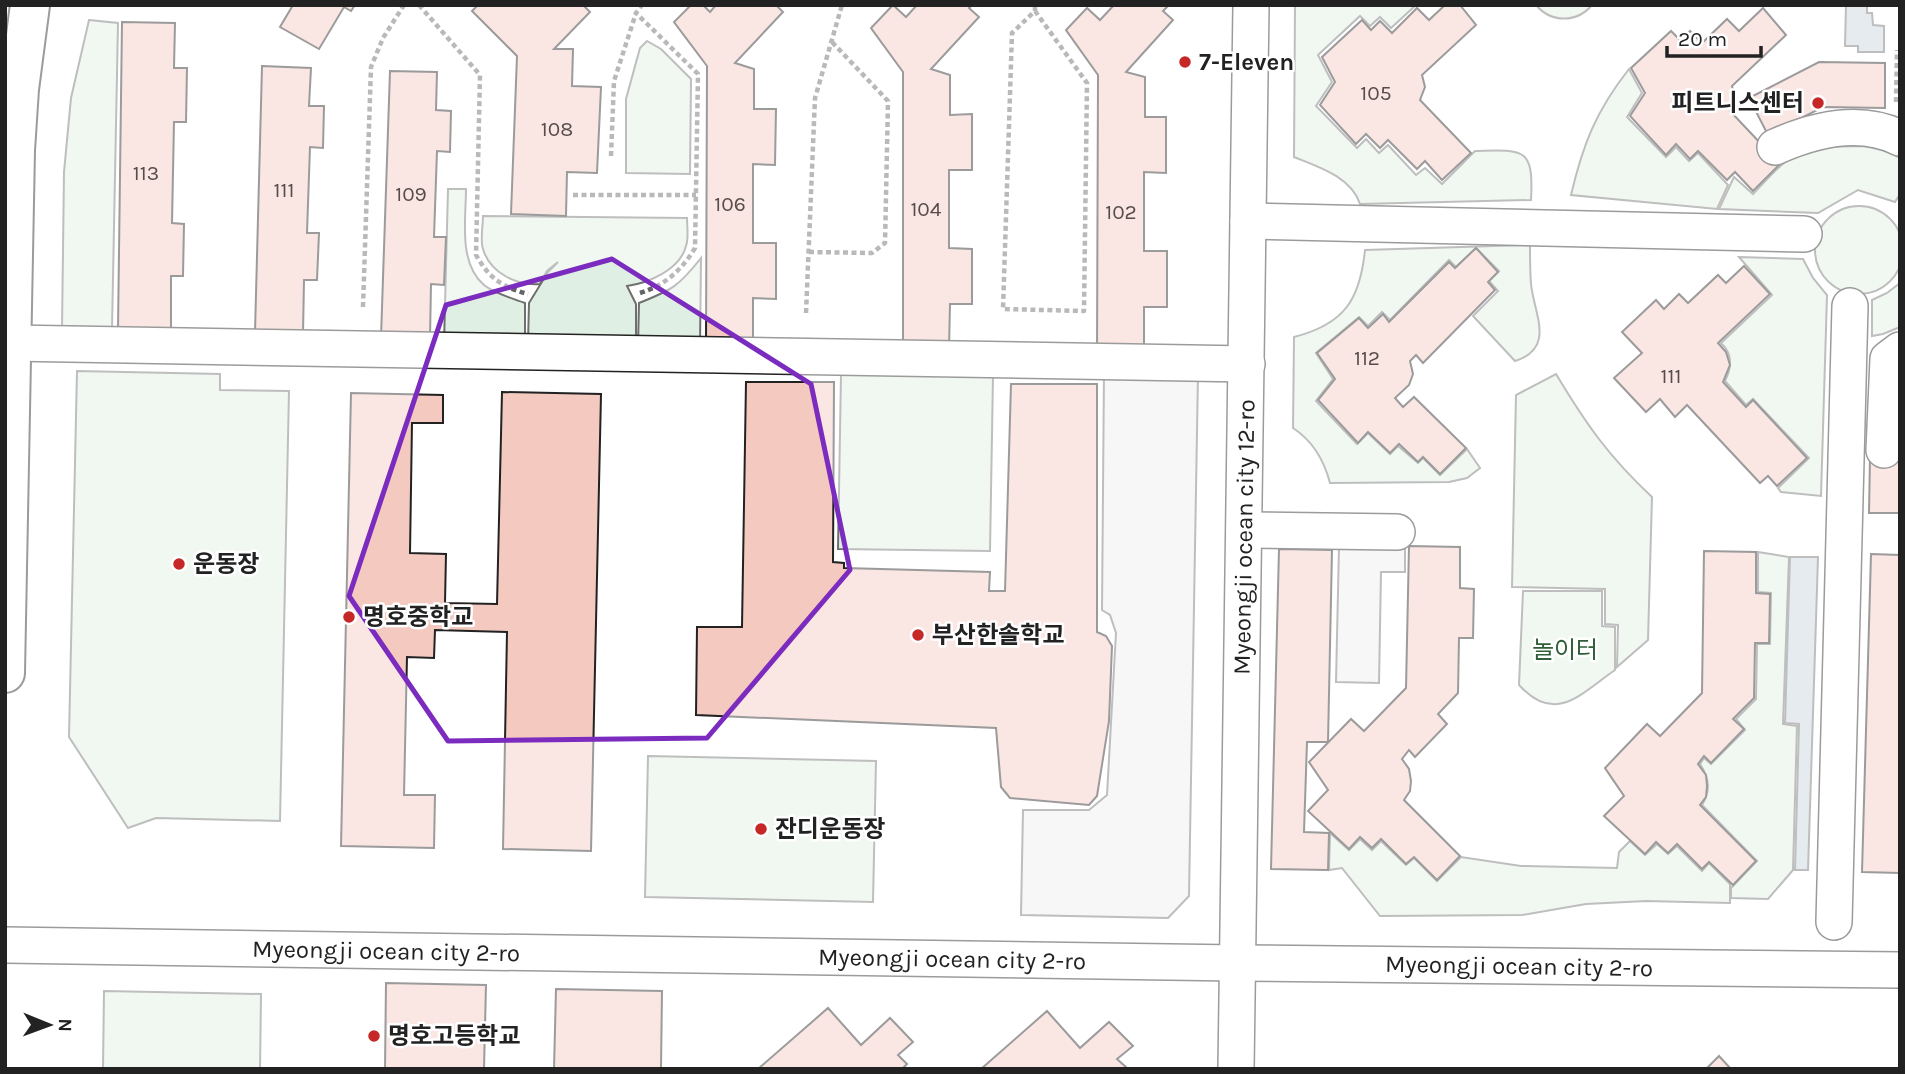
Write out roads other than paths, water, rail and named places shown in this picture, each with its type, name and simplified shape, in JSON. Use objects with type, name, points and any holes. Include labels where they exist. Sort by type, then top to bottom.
[{"type":"main road","points":[[5,673],[15,150],[19,89],[30,5]]},
{"type":"street","name":"Myeongji ocean city 12-ro","points":[[1236,1069],[1251,5]]},
{"type":"street","points":[[1775,147],[1801,135],[1830,129],[1862,128],[1898,136]]},
{"type":"street","points":[[1248,221],[1804,234]]},
{"type":"street","points":[[1834,922],[1850,306]]},
{"type":"street","points":[[11,343],[1247,364]]},
{"type":"street","points":[[1884,450],[1888,359],[1900,350]]},
{"type":"street","points":[[1244,530],[1397,532]]},
{"type":"street","name":"Myeongji ocean city 2-ro","points":[[5,945],[1900,970]]},
{"type":"place","name":"7-Eleven","points":[[1185,62]]},
{"type":"place","name":"피트니스센터","points":[[1818,103]]},
{"type":"place","name":"운동장","points":[[179,564]]},
{"type":"place","name":"명호중학교","points":[[349,617]]},
{"type":"place","name":"부산한솔학교","points":[[918,635]]},
{"type":"place","name":"잔디운동장","points":[[761,829]]},
{"type":"place","name":"명호고등학교","points":[[374,1036]]},
{"type":"park label","name":"놀이터","points":[[1565,650]]}]
